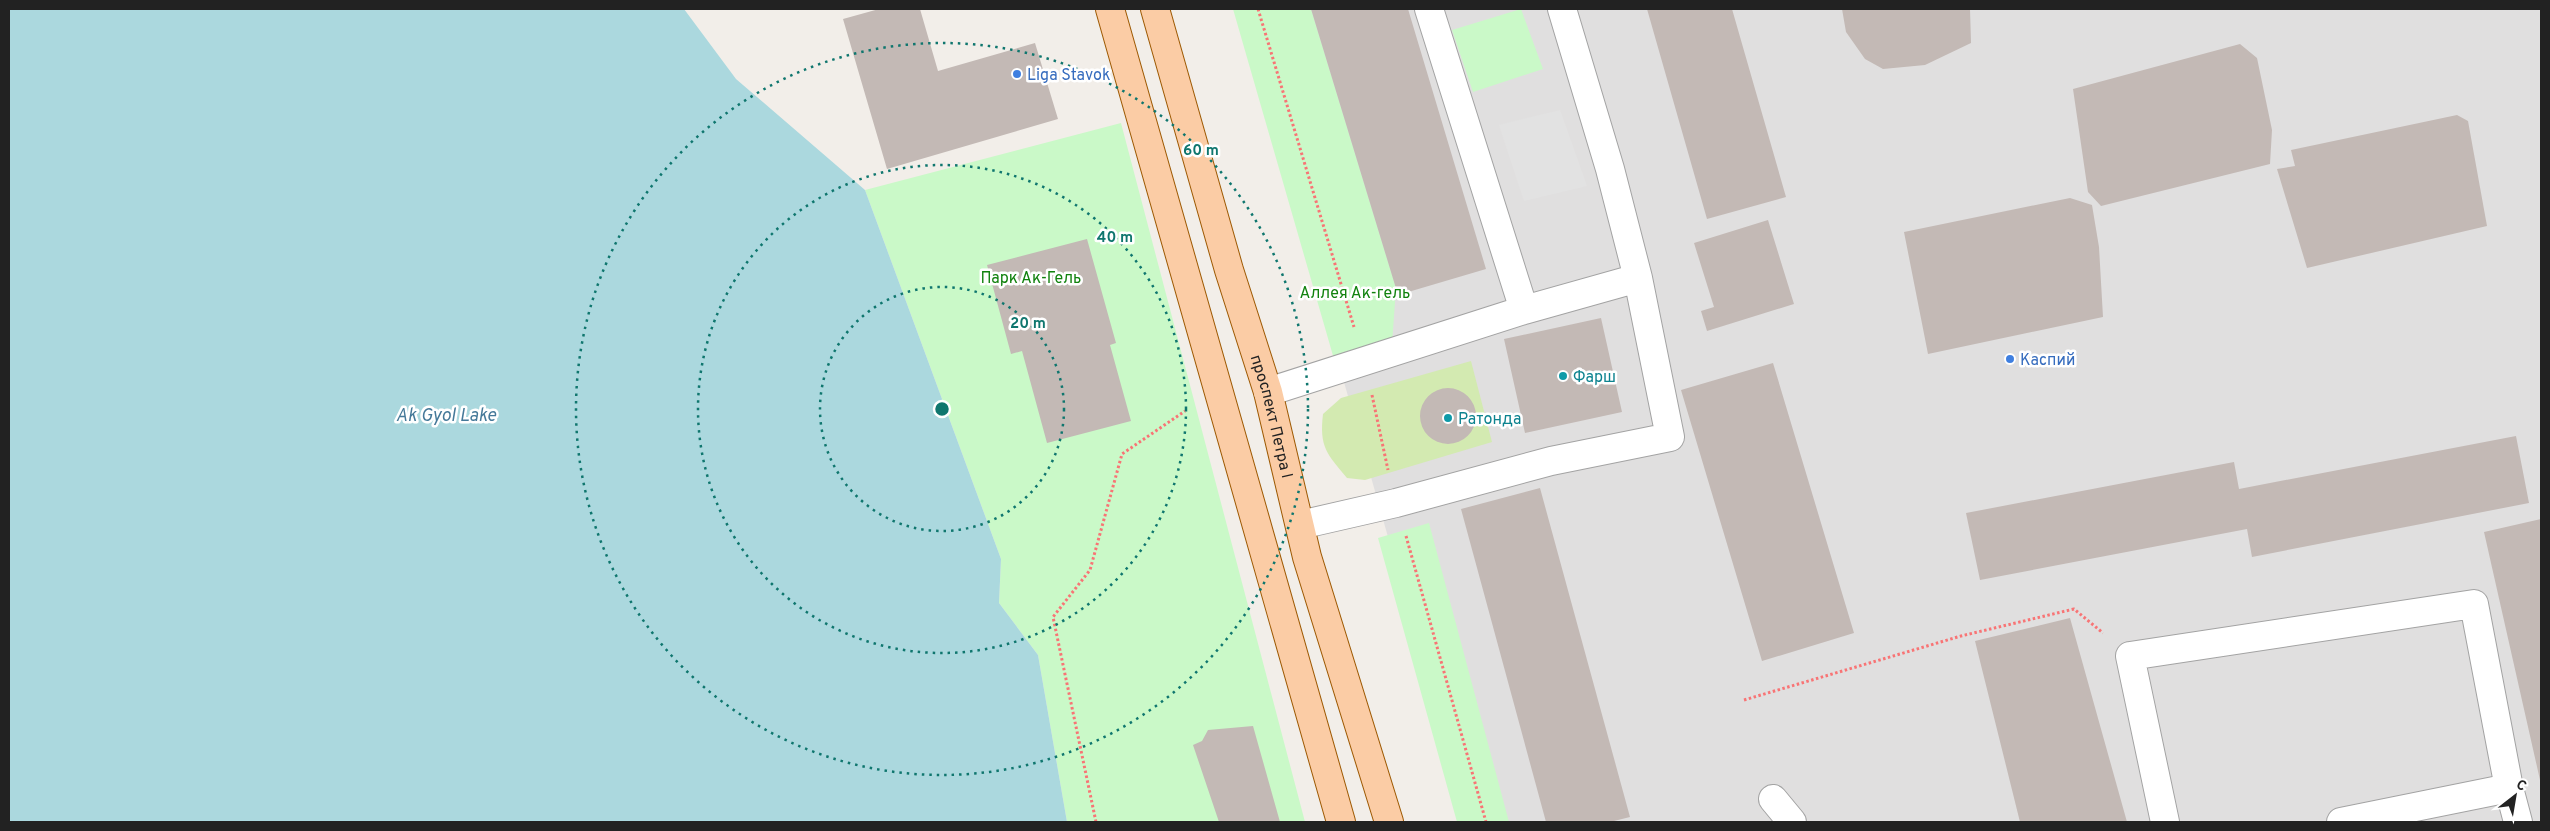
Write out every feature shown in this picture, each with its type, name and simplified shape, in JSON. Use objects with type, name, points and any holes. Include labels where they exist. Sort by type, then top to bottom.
[{"type":"main road","points":[[1110,9],[1341,822]]},
{"type":"main road","name":"проспект Петра I","points":[[1155,9],[1229,270],[1268,392],[1300,525],[1390,822]]},
{"type":"lane","points":[[1429,9],[1524,310]]},
{"type":"lane","points":[[1300,525],[1396,503],[1551,461],[1670,437],[1638,278],[1610,169],[1562,9]]},
{"type":"lane","points":[[1268,392],[1524,310],[1638,278]]},
{"type":"lane","points":[[2165,822],[2130,656],[2474,604],[2509,788],[2518,822]]},
{"type":"lane","points":[[2341,822],[2378,819],[2509,788]]},
{"type":"lane","points":[[1772,799],[1792,822]]},
{"type":"path","points":[[1258,9],[1364,361],[1396,503],[1486,822]]},
{"type":"path","points":[[1096,822],[1053,617],[1090,570],[1122,454],[1185,410]]},
{"type":"path","points":[[1744,700],[1961,636],[2074,609],[2130,656]]},
{"type":"shaded area","points":[[1238,9],[2541,9],[2541,822],[1469,822]]},
{"type":"shaded area","points":[[1560,110],[1587,186],[1524,201],[1499,125]]},
{"type":"green space","name":"Аллея Ак-гель","points":[[1233,9],[1311,9],[1396,288],[1391,358],[1338,373]]},
{"type":"green space","points":[[1521,9],[1543,69],[1473,92],[1452,30]]},
{"type":"green space","name":"Парк Ак-Гель","points":[[1121,123],[1305,822],[1067,822],[1038,655],[999,603],[1001,559],[865,190]]},
{"type":"green space","points":[[1471,361],[1492,442],[1365,480],[1347,478],[1334,463],[1326,449],[1322,435],[1323,414],[1341,398]]},
{"type":"green space","points":[[1429,523],[1509,822],[1457,822],[1378,538]]},
{"type":"water","name":"Ak Gyol Lake","points":[[9,9],[684,9],[736,79],[865,190],[1001,559],[999,603],[1038,655],[1067,822],[9,822]]},
{"type":"building","points":[[879,9],[920,9],[938,71],[1035,43],[1058,119],[887,169],[843,19]]},
{"type":"building","points":[[1311,9],[1408,9],[1486,269],[1398,295]]},
{"type":"building","points":[[1647,9],[1732,9],[1786,197],[1707,219]]},
{"type":"building","points":[[1842,9],[1970,9],[1971,43],[1925,65],[1883,69],[1865,59],[1846,32]]},
{"type":"building","points":[[2240,44],[2257,58],[2272,130],[2270,164],[2101,206],[2088,192],[2073,89]]},
{"type":"building","points":[[2457,115],[2468,121],[2487,226],[2307,268],[2277,169],[2295,166],[2291,150]]},
{"type":"building","points":[[2070,198],[2092,205],[2099,247],[2103,317],[1928,354],[1904,232]]},
{"type":"building","points":[[1768,220],[1794,304],[1707,331],[1701,311],[1714,307],[1694,243]]},
{"type":"building","points":[[1087,239],[1116,343],[1110,345],[1131,421],[1047,443],[1022,351],[1011,354],[987,265]]},
{"type":"building","name":"Фарш","points":[[1601,318],[1622,412],[1525,433],[1504,339]]},
{"type":"building","points":[[1773,363],[1854,633],[1762,661],[1681,390]]},
{"type":"building","name":"Ратонда","points":[[1442,388],[1454,388],[1464,392],[1472,400],[1476,416],[1472,432],[1464,440],[1454,444],[1442,444],[1432,440],[1424,432],[1420,422],[1420,410],[1424,400],[1432,392]]},
{"type":"building","points":[[2516,436],[2529,503],[2252,557],[2247,529],[1980,580],[1966,513],[2234,462],[2239,489]]},
{"type":"building","points":[[1540,488],[1630,817],[1610,822],[1546,822],[1461,509]]},
{"type":"building","points":[[2541,519],[2541,780],[2540,780],[2484,532]]},
{"type":"building","points":[[2070,618],[2127,822],[2020,822],[1975,641]]},
{"type":"building","points":[[1253,726],[1280,822],[1219,822],[1193,745],[1202,741],[1208,730]]},
{"type":"place","name":"Liga Stavok","points":[[1017,74]]},
{"type":"place","name":"Каспий","points":[[2010,359]]},
{"type":"place","name":"Фарш","points":[[1563,376]]},
{"type":"place","name":"Ратонда","points":[[1448,418]]}]
